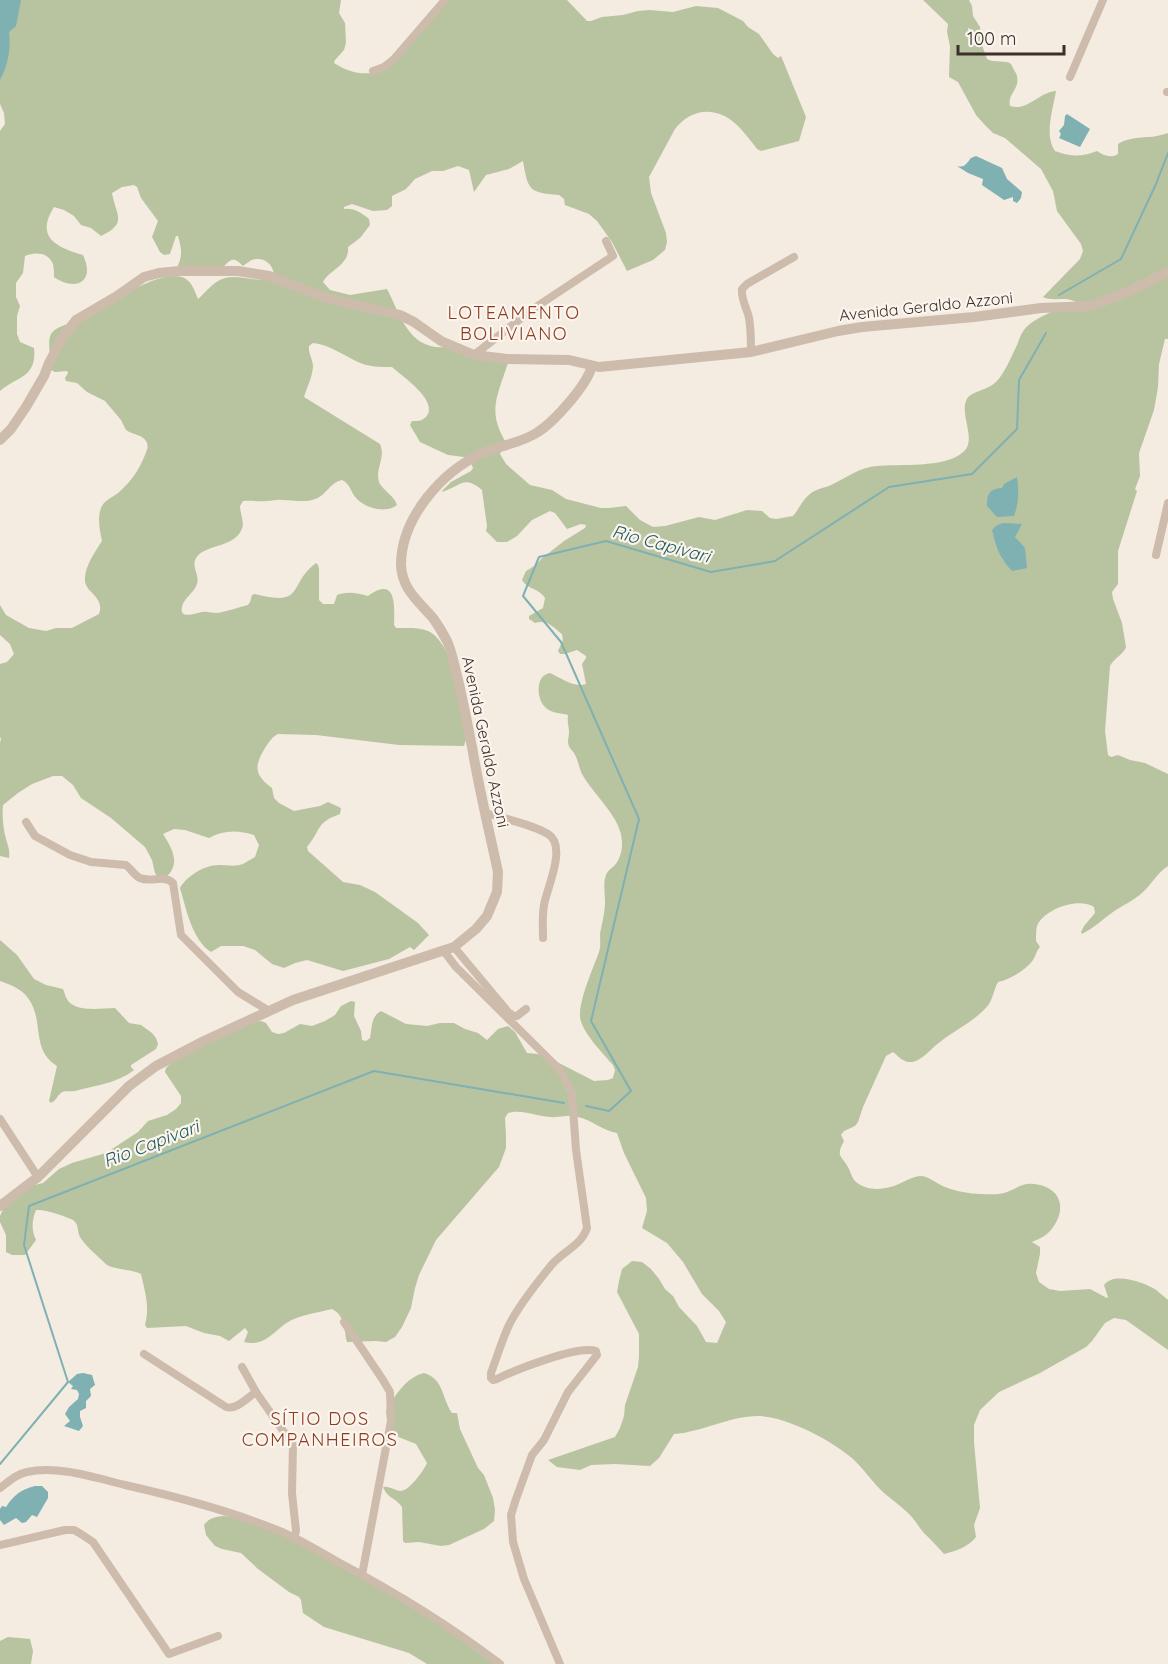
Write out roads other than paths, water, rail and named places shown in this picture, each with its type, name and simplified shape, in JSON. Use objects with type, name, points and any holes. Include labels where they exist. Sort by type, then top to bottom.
[{"type":"street","points":[[373,71],[384,67],[394,59],[445,0]]},
{"type":"street","points":[[1070,77],[1102,0]]},
{"type":"street","points":[[474,355],[533,309],[613,256],[606,241]]},
{"type":"street","points":[[751,352],[751,328],[742,299],[742,289],[794,256]]},
{"type":"street","points":[[0,440],[11,429],[26,407],[63,337],[76,320],[144,278],[159,273],[238,271],[269,276],[326,298],[400,315],[441,341],[474,355],[507,359],[569,360],[592,366]]},
{"type":"street","name":"Avenida Geraldo Azzoni","points":[[0,1206],[38,1177],[129,1086],[156,1066],[293,1000],[448,948],[476,929],[487,916],[497,891],[498,872],[452,654],[434,619],[407,589],[402,575],[402,551],[411,525],[424,502],[449,474],[482,453],[538,432],[557,416],[584,384],[592,366],[611,367],[751,352],[838,330],[862,327],[974,317],[1041,308],[1091,306],[1168,272]]},
{"type":"street","points":[[1156,555],[1168,503]]},
{"type":"street","points":[[486,813],[534,828],[552,838],[556,854],[555,867],[544,903],[543,938]]},
{"type":"street","points":[[26,822],[35,836],[70,855],[91,862],[126,865],[138,878],[142,879],[166,878],[170,880],[173,883],[181,935],[238,992],[269,1011]]},
{"type":"street","points":[[448,948],[509,1013],[518,1016],[526,1009]]},
{"type":"street","points":[[448,948],[456,967],[557,1067],[572,1094],[576,1150],[587,1228],[582,1239],[562,1253],[551,1265],[515,1314],[491,1373],[491,1378],[494,1380],[574,1351],[592,1350],[596,1351],[597,1355],[568,1392],[544,1440],[532,1455],[511,1515],[513,1542],[524,1579],[560,1664]]},
{"type":"street","points":[[0,1119],[38,1177]]},
{"type":"street","points":[[344,1322],[383,1380],[390,1392],[391,1401],[391,1421],[362,1575]]},
{"type":"street","points":[[144,1354],[226,1407],[236,1406],[256,1392]]},
{"type":"street","points":[[242,1367],[293,1446],[292,1493],[296,1531],[294,1538]]},
{"type":"street","points":[[0,1488],[25,1472],[58,1471],[151,1491],[240,1516],[294,1538],[362,1575],[450,1627],[500,1664]]},
{"type":"street","points":[[0,1545],[74,1530],[93,1542],[168,1654],[218,1636]]},
{"type":"water","points":[[0,0],[21,0],[16,26],[9,32],[8,57],[0,80]]},
{"type":"water","points":[[1067,114],[1090,129],[1080,147],[1059,138],[1061,134],[1059,131],[1064,125]]},
{"type":"water","points":[[976,156],[1002,168],[1007,179],[1022,192],[1017,203],[1013,201],[1013,197],[1004,200],[982,185],[983,179],[957,166],[964,166]]},
{"type":"water","points":[[1017,477],[1018,496],[1014,516],[997,517],[987,506],[988,495]]},
{"type":"water","points":[[1003,523],[1022,524],[1015,537],[1025,548],[1027,568],[1012,571],[1001,556],[992,530]]},
{"type":"water","points":[[77,1374],[92,1375],[95,1385],[90,1389],[91,1396],[86,1401],[86,1408],[80,1411],[83,1426],[79,1431],[64,1426],[70,1421],[65,1414],[78,1399],[79,1394],[77,1390],[71,1389],[73,1386],[68,1382]]},
{"type":"water","points":[[35,1486],[42,1486],[48,1492],[48,1498],[37,1517],[32,1515],[22,1523],[16,1518],[4,1525],[0,1520],[2,1506],[6,1507],[18,1494]]},
{"type":"waterway","name":"Rio Capivari","points":[[1059,295],[1121,259],[1168,153]]},
{"type":"waterway","name":"Rio Capivari","points":[[586,1106],[609,1111],[631,1091],[591,1021],[639,819],[561,642],[523,596],[539,557],[606,541],[711,572],[775,561],[889,487],[972,474],[1017,429],[1019,380],[1046,333]]},
{"type":"waterway","name":"Rio Capivari","points":[[0,1464],[68,1382],[24,1245],[29,1206],[374,1071],[564,1103]]},
{"type":"district","name":"LOTEAMENTO BOLIVIANO","points":[[514,323]]},
{"type":"district","name":"SÍTIO DOS COMPANHEIROS","points":[[320,1429]]}]
